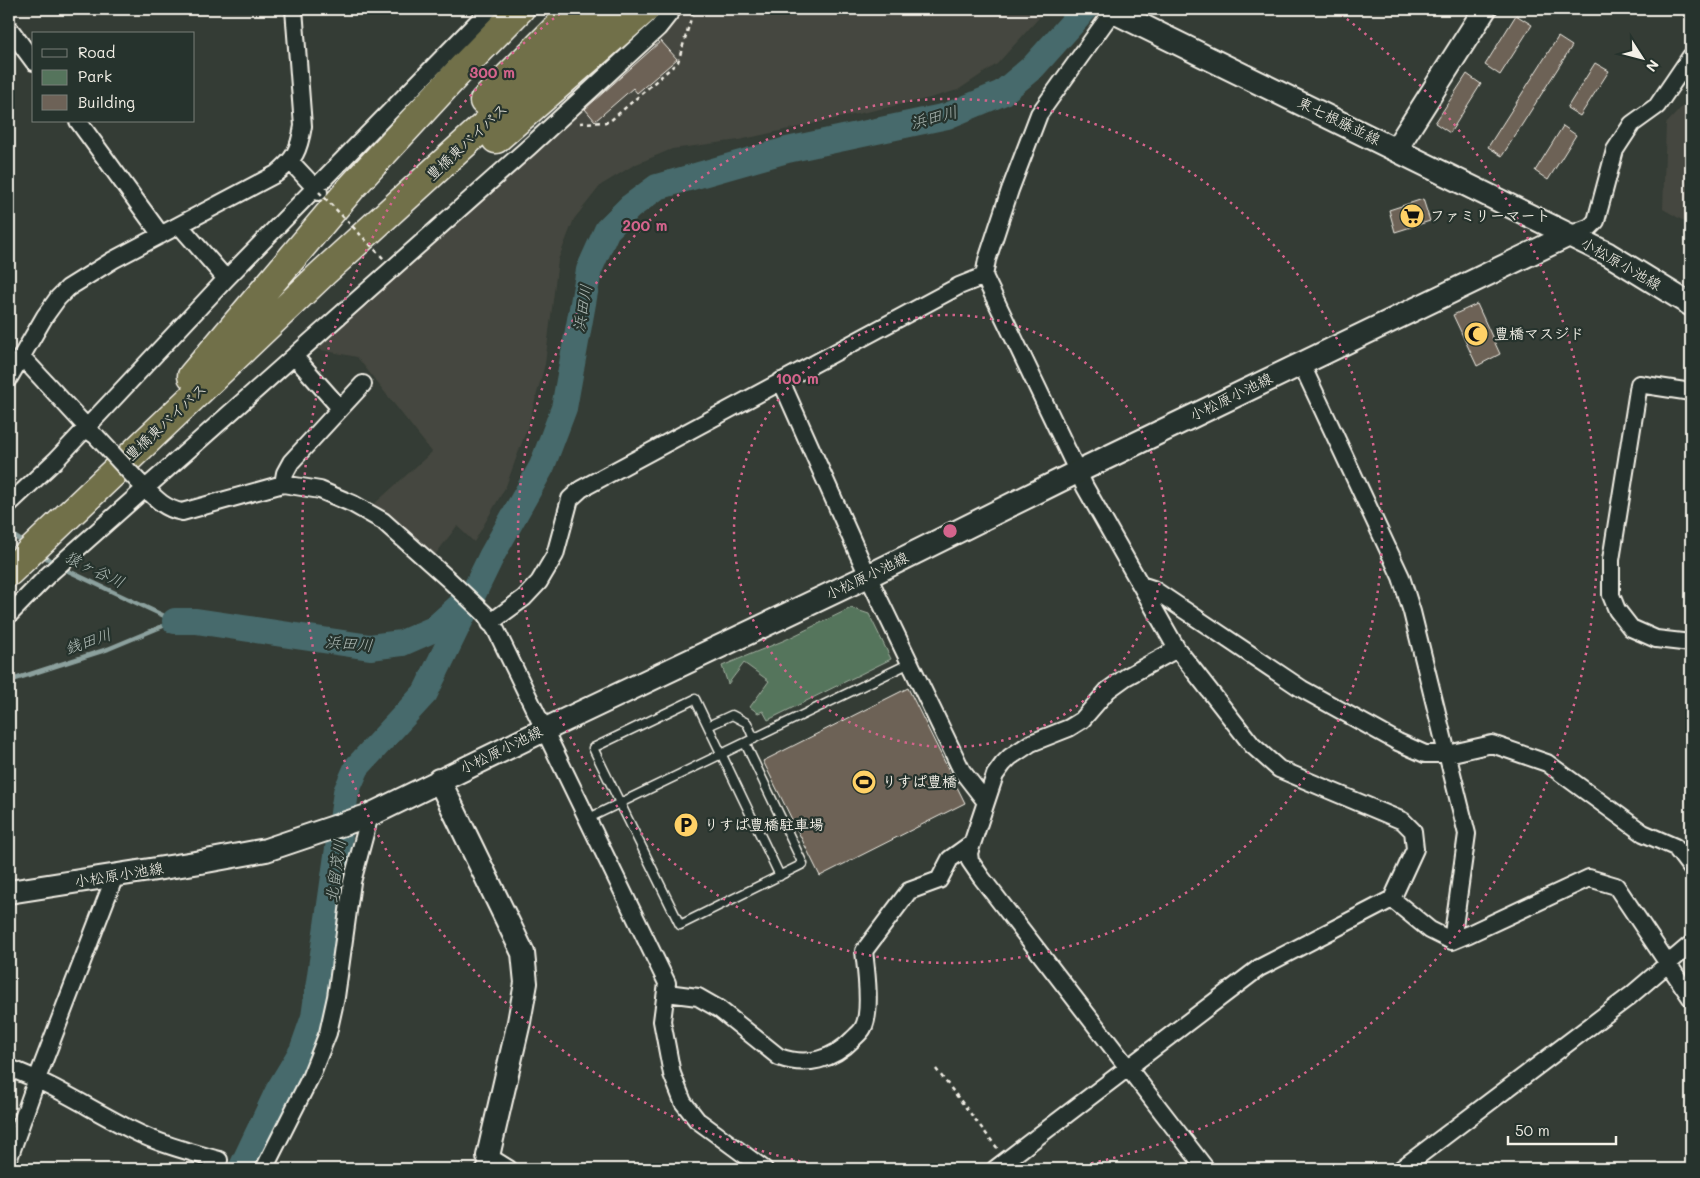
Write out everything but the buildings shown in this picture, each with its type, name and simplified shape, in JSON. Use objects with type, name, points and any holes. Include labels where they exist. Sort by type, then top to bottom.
[{"type":"highway","points":[[46,536],[180,391],[352,187],[520,9]]},
{"type":"highway","name":"豊橋東バイパス","points":[[324,272],[485,100],[576,9]]},
{"type":"highway","name":"豊橋東バイパス","points":[[14,567],[324,272],[495,116],[607,9]]},
{"type":"highway","points":[[293,302],[362,255],[645,9]]},
{"type":"main road","points":[[1396,149],[1485,9]]},
{"type":"main road","name":"東七根藤並線","points":[[1110,10],[1569,235]]},
{"type":"main road","name":"小松原小池線","points":[[9,892],[266,850],[365,816],[868,576],[1301,363],[1569,235],[1608,254],[1691,306]]},
{"type":"main road","points":[[439,780],[523,953],[526,983],[521,1012],[485,1165]]},
{"type":"street","points":[[9,378],[49,310],[68,288],[113,260],[276,174],[291,162],[300,142],[303,126],[294,9]]},
{"type":"street","points":[[9,504],[57,459],[91,432],[226,279],[317,189],[490,9]]},
{"type":"street","points":[[9,615],[48,574],[142,484],[294,356],[388,264],[529,147],[658,28],[674,9]]},
{"type":"street","points":[[1005,1166],[1259,968],[1392,899],[1415,849],[1413,831],[1402,821],[1279,769],[1252,745],[1178,649],[1085,487],[984,276],[987,260],[1010,190],[1039,114],[1110,10]]},
{"type":"street","points":[[9,28],[32,59]]},
{"type":"street","points":[[1569,235],[1590,227],[1596,221],[1616,150],[1632,124],[1657,106],[1691,56]]},
{"type":"street","points":[[79,122],[161,235]]},
{"type":"street","points":[[291,162],[317,189]]},
{"type":"street","points":[[180,226],[226,279]]},
{"type":"street","points":[[488,619],[524,598],[539,582],[555,555],[570,499],[581,489],[959,286],[984,276]]},
{"type":"street","points":[[294,356],[340,408]]},
{"type":"street","points":[[22,357],[159,502],[171,510],[182,512],[283,484],[320,490],[353,504],[383,521],[447,578],[488,619],[496,630],[667,984],[662,1021],[672,1074],[683,1102],[697,1120],[764,1169]]},
{"type":"street","points":[[1301,363],[1401,577],[1412,612],[1467,834],[1452,940]]},
{"type":"street","points":[[781,381],[868,576],[962,771],[986,802]]},
{"type":"street","points":[[283,484],[285,473],[291,462],[363,384]]},
{"type":"street","points":[[1691,392],[1639,384],[1611,560],[1611,595],[1617,610],[1630,628],[1656,639],[1691,643]]},
{"type":"street","points":[[1141,585],[1153,589],[1302,689],[1398,742],[1425,754],[1448,754],[1492,744],[1547,763],[1643,833],[1675,848],[1691,868]]},
{"type":"street","points":[[1178,649],[1126,676],[1108,690],[1082,720],[1069,728],[1031,744],[1002,764],[995,776],[969,853],[970,861],[981,876],[1206,1169]]},
{"type":"street","points":[[264,1169],[310,1078],[328,1033],[336,997],[352,882],[365,816]]},
{"type":"street","points":[[667,993],[698,997],[719,1010],[779,1057],[808,1063],[828,1058],[845,1048],[864,1027],[868,998],[864,951],[908,891],[939,880],[950,860],[971,844]]},
{"type":"street","points":[[9,1158],[37,1078],[115,876]]},
{"type":"street","points":[[1392,899],[1430,930],[1452,940],[1469,934],[1589,878],[1616,886],[1691,998]]},
{"type":"street","points":[[1401,1169],[1630,996],[1691,944]]},
{"type":"street","points":[[9,1068],[37,1078],[133,1131],[179,1149],[219,1160]]},
{"type":"street","points":[[485,1165],[508,1169]]},
{"type":"lane","points":[[587,819],[910,664]]},
{"type":"lane","points":[[745,743],[803,864],[780,876],[680,926],[593,748],[695,699],[780,876]]},
{"type":"lane","points":[[708,726],[732,715],[747,723],[754,739]]},
{"type":"path","points":[[580,123],[609,122],[678,62],[693,12],[696,9]]},
{"type":"path","points":[[317,189],[388,264]]},
{"type":"path","points":[[936,1069],[1005,1166]]},
{"type":"shaded area","points":[[683,9],[1047,9],[997,64],[958,90],[930,98],[739,140],[672,149],[634,165],[601,185],[574,219],[558,260],[545,364],[528,426],[506,486],[474,542],[457,526],[435,555],[392,516],[372,506],[432,452],[357,357],[311,348],[664,33]]},
{"type":"shaded area","points":[[1691,97],[1691,225],[1663,209],[1666,124]]},
{"type":"green space","points":[[851,608],[869,614],[891,659],[768,720],[763,711],[758,713],[750,707],[769,681],[744,663],[728,684],[722,666],[785,640]]},
{"type":"waterway","name":"浜田川","points":[[241,1169],[278,1091],[302,1051],[314,1017],[346,792],[357,767],[425,693],[492,555],[542,466],[564,408],[589,270],[607,230],[630,207],[657,187],[787,150],[947,116],[1002,93],[1034,66],[1085,9]]},
{"type":"waterway","name":"猿ヶ谷川","points":[[9,533],[26,544]]},
{"type":"waterway","name":"猿ヶ谷川","points":[[41,554],[55,564]]},
{"type":"waterway","name":"猿ヶ谷川","points":[[62,568],[175,621]]},
{"type":"waterway","name":"浜田川","points":[[175,621],[196,621],[370,647],[402,643],[434,629],[463,603]]},
{"type":"waterway","name":"銭田川","points":[[9,681],[108,649],[175,621]]},
{"type":"place","name":"ファミリーマート","points":[[1412,216]]},
{"type":"place","name":"豊橋マスジド","points":[[1476,334]]},
{"type":"place","name":"りすぱ豊橋","points":[[864,782]]},
{"type":"place","name":"りすぱ豊橋駐車場","points":[[686,825]]},
{"type":"water label","name":"北留茂川","points":[[335,871]]}]
